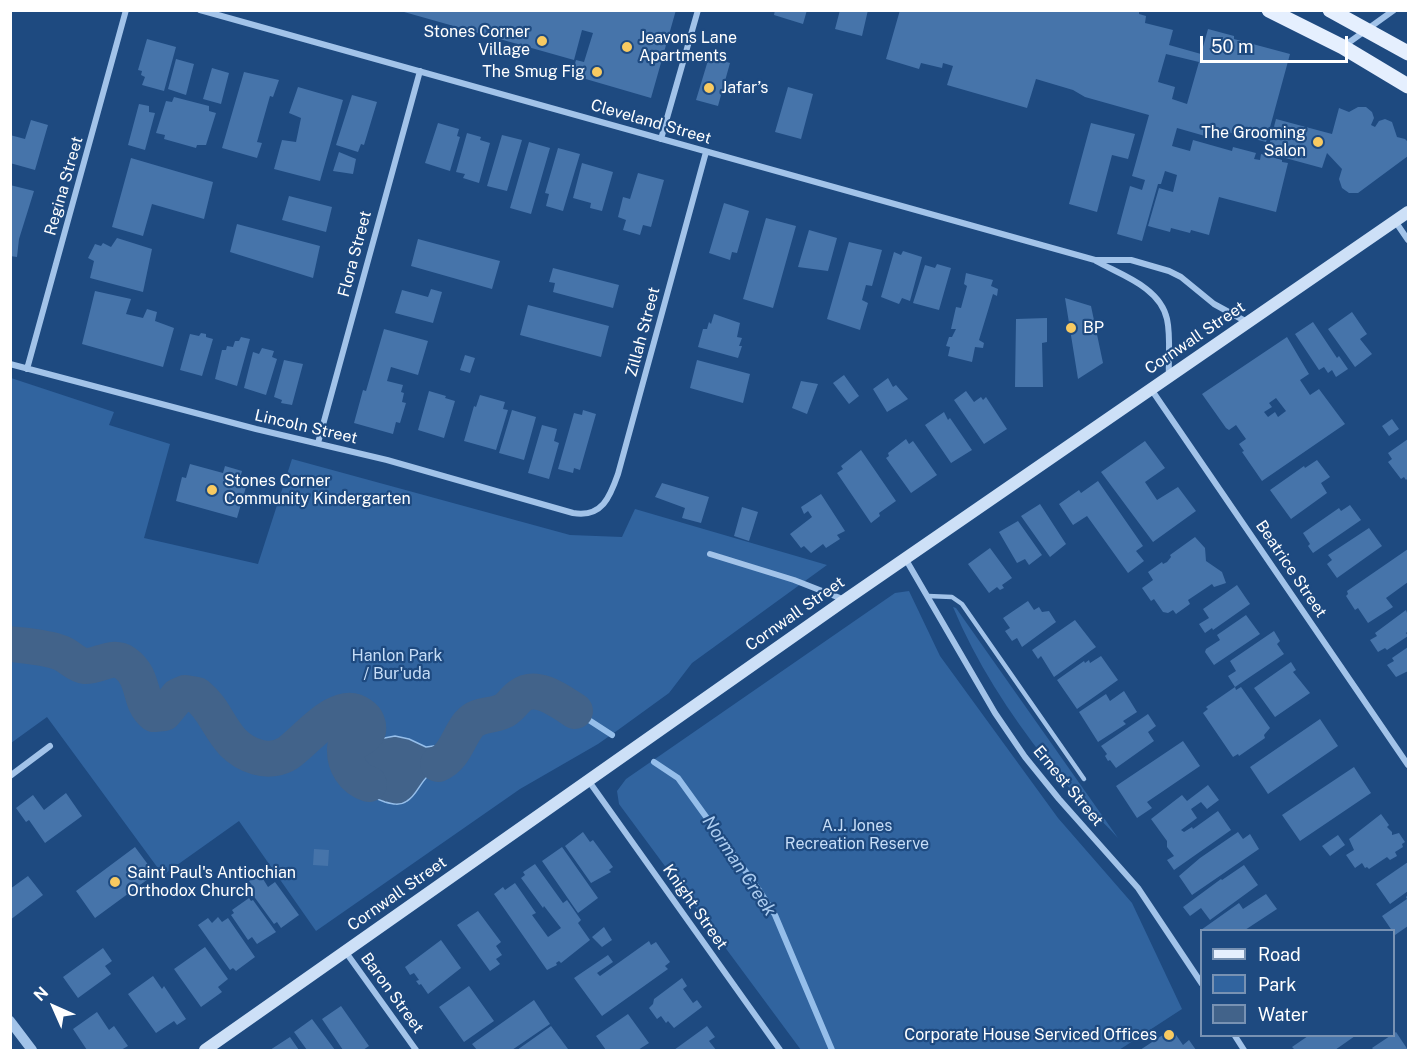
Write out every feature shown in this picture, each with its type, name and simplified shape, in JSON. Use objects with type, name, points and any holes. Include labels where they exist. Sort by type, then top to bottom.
[{"type":"main road","points":[[1269,10],[1343,47],[1408,86]]},
{"type":"main road","points":[[1330,10],[1408,53]]},
{"type":"main road","name":"Cornwall Street","points":[[205,1050],[905,558],[1408,212]]},
{"type":"street","name":"Regina Street","points":[[27,369],[126,10]]},
{"type":"street","name":"Cleveland Street","points":[[200,10],[1095,260],[1142,285],[1158,300],[1167,319],[1169,376]]},
{"type":"street","points":[[662,139],[698,10]]},
{"type":"street","points":[[1343,47],[1394,10]]},
{"type":"street","name":"Flora Street","points":[[318,443],[420,71]]},
{"type":"street","name":"Zillah Street","points":[[594,512],[609,496],[618,474],[706,152]]},
{"type":"street","points":[[1395,221],[1408,240]]},
{"type":"street","name":"Cleveland Street","points":[[1095,260],[1131,260],[1169,271],[1181,277],[1214,304],[1248,322]]},
{"type":"street","name":"Lincoln Street","points":[[10,364],[256,429],[387,460],[573,513],[582,515],[594,512]]},
{"type":"street","name":"Beatrice Street","points":[[1151,389],[1408,765]]},
{"type":"street","points":[[710,554],[794,580],[845,600]]},
{"type":"street","name":"Ernest Street","points":[[905,558],[995,713],[1025,757],[1137,888],[1200,981]]},
{"type":"street","points":[[10,776],[50,746]]},
{"type":"street","name":"Knight Street","points":[[588,780],[780,1050]]},
{"type":"street","name":"Baron Street","points":[[345,950],[417,1050]]},
{"type":"street","points":[[10,1021],[32,1050]]},
{"type":"street","points":[[1236,1037],[1244,1050]]},
{"type":"lane","name":"Ernest Street","points":[[928,596],[952,597],[962,604],[1084,778]]},
{"type":"green space","name":"Hanlon Park / Bur'uda","points":[[11,378],[114,412],[109,425],[170,444],[144,538],[258,564],[292,459],[570,535],[622,537],[635,509],[827,565],[692,663],[669,693],[618,730],[520,789],[316,931],[239,821],[163,875],[47,717],[11,743]]},
{"type":"green space","name":"A.J. Jones Recreation Reserve","points":[[909,591],[940,656],[1058,818],[1132,903],[1182,1009],[1119,1050],[801,1050],[619,804],[617,791],[626,779],[895,593]]},
{"type":"green space","points":[[953,607],[956,608],[1118,838],[1063,780],[1019,724],[983,667]]},
{"type":"water","points":[[467,727],[454,756],[430,774],[413,796],[402,804],[385,802],[356,787],[341,758],[345,748],[359,753],[379,739],[395,736],[409,739],[426,747],[449,744]]},
{"type":"building","points":[[397,10],[676,10],[651,98],[572,75],[576,60],[584,62],[593,33],[582,30],[574,60]]},
{"type":"building","points":[[775,10],[807,10],[803,24],[774,15]]},
{"type":"building","points":[[840,10],[868,10],[862,36],[835,29]]},
{"type":"building","points":[[900,10],[1139,10],[1139,14],[1146,16],[1145,23],[1173,30],[1169,45],[1201,54],[1208,29],[1234,36],[1234,39],[1290,54],[1266,142],[1208,127],[1205,136],[1177,128],[1172,146],[1190,151],[1193,140],[1232,151],[1233,147],[1256,153],[1254,159],[1260,160],[1261,154],[1288,163],[1276,212],[1219,197],[1209,235],[1171,228],[1170,232],[1148,226],[1159,188],[1173,192],[1177,175],[1165,171],[1161,184],[1158,184],[1142,241],[1117,234],[1130,186],[1142,190],[1145,180],[1132,176],[1149,115],[1085,97],[1073,90],[1036,79],[1027,108],[947,85],[953,66],[943,63],[942,68],[921,63],[919,69],[886,59]],"holes":[[[1166,54],[1199,62],[1187,104],[1172,99],[1175,87],[1158,82]]]},
{"type":"building","points":[[147,39],[176,47],[164,91],[142,85],[145,77],[141,75],[142,71],[138,70]]},
{"type":"building","points":[[709,57],[730,63],[718,106],[696,100]]},
{"type":"building","points":[[176,59],[194,64],[186,95],[168,89]]},
{"type":"building","points":[[212,68],[229,73],[221,104],[203,99]]},
{"type":"building","points":[[244,72],[279,80],[273,97],[270,96],[257,142],[262,143],[257,158],[222,148]]},
{"type":"building","points":[[298,87],[343,100],[320,181],[274,169],[282,140],[296,142],[301,118],[289,113]]},
{"type":"building","points":[[788,87],[813,94],[801,139],[775,132]]},
{"type":"building","points":[[352,95],[377,102],[364,145],[361,144],[358,152],[336,145]]},
{"type":"building","points":[[174,97],[209,106],[209,111],[216,113],[206,145],[197,145],[196,148],[164,139],[165,135],[156,133],[166,101],[172,102]]},
{"type":"building","points":[[139,104],[149,106],[149,112],[155,113],[145,150],[128,145]]},
{"type":"building","points":[[1358,107],[1366,107],[1372,112],[1374,118],[1371,125],[1375,127],[1379,121],[1385,119],[1392,122],[1397,137],[1408,142],[1408,156],[1358,193],[1349,193],[1342,188],[1339,179],[1342,169],[1327,153],[1322,168],[1267,153],[1276,119],[1332,134],[1339,108],[1349,112]]},
{"type":"building","points":[[31,120],[48,125],[35,170],[10,163],[10,135],[25,139]]},
{"type":"building","points":[[438,123],[459,129],[457,136],[460,137],[450,171],[425,163]]},
{"type":"building","points":[[1091,123],[1135,134],[1128,159],[1112,155],[1097,212],[1069,204]]},
{"type":"building","points":[[467,133],[481,137],[480,140],[490,143],[479,183],[463,178],[465,174],[456,172]]},
{"type":"building","points":[[502,135],[522,140],[507,191],[487,186]]},
{"type":"building","points":[[529,142],[550,148],[531,214],[510,208]]},
{"type":"building","points":[[558,148],[580,154],[563,211],[546,206],[549,194],[545,193]]},
{"type":"building","points":[[339,152],[356,159],[353,174],[333,171]]},
{"type":"building","points":[[131,158],[213,182],[204,219],[152,204],[143,236],[112,227]]},
{"type":"building","points":[[582,163],[613,172],[602,211],[590,208],[591,203],[573,198]]},
{"type":"building","points":[[638,173],[664,180],[651,227],[643,225],[640,235],[623,230],[626,220],[618,217],[623,197],[630,199]]},
{"type":"building","points":[[10,185],[34,191],[19,239],[17,257],[10,256]]},
{"type":"building","points":[[289,196],[332,207],[326,232],[282,220]]},
{"type":"building","points":[[724,203],[749,211],[737,253],[732,252],[730,260],[709,253]]},
{"type":"building","points":[[766,218],[796,226],[773,308],[743,299]]},
{"type":"building","points":[[237,224],[320,246],[313,278],[230,252]]},
{"type":"building","points":[[809,230],[837,238],[828,271],[798,267]]},
{"type":"building","points":[[117,238],[152,249],[143,292],[90,278],[94,261],[88,258],[95,244],[101,246],[103,243],[111,247]]},
{"type":"building","points":[[418,239],[500,261],[492,289],[411,266]]},
{"type":"building","points":[[849,242],[882,250],[872,286],[866,285],[862,300],[868,303],[860,330],[827,319]]},
{"type":"building","points":[[903,251],[922,257],[910,301],[902,298],[899,304],[881,297],[894,252],[901,255]]},
{"type":"building","points":[[937,264],[951,268],[939,310],[913,303],[925,265],[935,268]]},
{"type":"building","points":[[553,268],[619,285],[613,308],[553,292],[555,283],[549,282]]},
{"type":"building","points":[[966,273],[993,280],[991,286],[998,289],[997,296],[993,294],[979,340],[984,343],[983,348],[975,347],[972,362],[948,356],[950,347],[946,346],[949,337],[952,337],[956,329],[951,329],[956,307],[961,308],[967,286],[964,284]]},
{"type":"building","points":[[431,289],[442,292],[433,323],[395,313],[402,290],[428,297]]},
{"type":"building","points":[[95,291],[131,299],[126,314],[143,318],[147,309],[157,312],[155,321],[174,328],[163,367],[82,344]]},
{"type":"building","points":[[1065,298],[1091,306],[1103,363],[1078,379]]},
{"type":"building","points":[[528,305],[609,326],[601,357],[520,335]]},
{"type":"building","points":[[1352,312],[1367,334],[1360,339],[1372,354],[1355,367],[1328,329]]},
{"type":"building","points":[[714,314],[740,323],[737,337],[742,338],[739,346],[742,346],[738,358],[698,347],[703,329],[707,329],[709,322],[711,324]]},
{"type":"building","points":[[1047,318],[1047,342],[1042,343],[1043,387],[1015,387],[1016,319]]},
{"type":"building","points":[[1313,322],[1337,358],[1339,356],[1348,369],[1336,377],[1332,370],[1328,373],[1324,367],[1319,370],[1295,334]]},
{"type":"building","points":[[384,329],[428,341],[418,375],[391,367],[387,381],[403,385],[402,402],[406,403],[400,423],[396,422],[393,434],[354,423]]},
{"type":"building","points":[[201,333],[213,339],[202,376],[180,370],[190,334],[199,336]]},
{"type":"building","points":[[241,337],[250,339],[237,386],[215,379],[222,350],[226,350],[227,346],[233,347],[235,341],[239,341]]},
{"type":"building","points":[[1287,337],[1309,374],[1300,380],[1310,395],[1319,389],[1345,424],[1262,481],[1242,452],[1244,451],[1239,444],[1246,439],[1236,425],[1229,430],[1226,428],[1202,394]],"holes":[[[1276,398],[1286,411],[1278,417],[1275,412],[1268,417],[1264,412],[1272,407],[1269,403]]]},
{"type":"building","points":[[262,348],[274,351],[272,357],[277,359],[266,395],[244,388],[253,352],[259,354]]},
{"type":"building","points":[[465,355],[475,358],[470,373],[460,370]]},
{"type":"building","points":[[284,360],[303,364],[292,405],[281,403],[282,400],[274,397]]},
{"type":"building","points":[[697,360],[750,374],[743,403],[690,388]]},
{"type":"building","points":[[844,375],[859,396],[849,404],[833,383]]},
{"type":"building","points":[[888,378],[893,387],[896,385],[908,399],[887,412],[873,389]]},
{"type":"building","points":[[801,381],[818,384],[807,414],[792,408]]},
{"type":"building","points":[[429,391],[455,401],[444,438],[418,430]]},
{"type":"building","points":[[966,391],[974,402],[981,397],[983,400],[986,397],[1007,429],[984,444],[954,400]]},
{"type":"building","points":[[480,395],[505,402],[503,409],[508,410],[496,450],[464,441],[474,406],[476,407]]},
{"type":"building","points":[[512,410],[536,417],[524,460],[499,453]]},
{"type":"building","points":[[583,410],[596,414],[580,470],[574,468],[573,473],[558,469],[574,413],[582,415]]},
{"type":"building","points":[[944,412],[972,450],[951,463],[925,425]]},
{"type":"building","points":[[1392,419],[1399,429],[1389,436],[1382,426]]},
{"type":"building","points":[[542,425],[557,429],[554,441],[559,443],[549,479],[528,473]]},
{"type":"building","points":[[906,439],[909,444],[913,441],[937,475],[911,493],[886,458],[889,456],[888,453]]},
{"type":"building","points":[[1408,439],[1408,478],[1406,480],[1404,477],[1401,479],[1388,462],[1392,459],[1388,453]]},
{"type":"building","points":[[1145,441],[1165,468],[1145,482],[1157,500],[1178,487],[1196,511],[1153,542],[1101,472]]},
{"type":"building","points":[[861,450],[896,501],[879,513],[880,516],[871,523],[837,473],[843,469],[841,466]]},
{"type":"building","points":[[1317,460],[1330,477],[1321,483],[1327,493],[1291,519],[1270,490],[1304,466],[1305,468]]},
{"type":"building","name":"Stones Corner Community Kindergarten","points":[[190,464],[223,473],[225,466],[242,471],[240,478],[248,480],[237,518],[176,501],[182,477],[186,478]]},
{"type":"building","points":[[1098,481],[1143,546],[1136,551],[1144,561],[1128,573],[1087,516],[1073,525],[1059,504],[1079,490],[1081,493]]},
{"type":"building","points":[[662,483],[709,497],[701,523],[682,518],[685,508],[655,497]]},
{"type":"building","points":[[821,494],[845,531],[837,535],[840,539],[826,548],[823,544],[811,553],[804,546],[801,548],[790,534],[812,517],[808,511],[804,514],[801,507]]},
{"type":"building","points":[[1040,504],[1066,544],[1050,557],[1021,516]]},
{"type":"building","points":[[1350,505],[1361,520],[1313,553],[1303,533],[1339,508],[1341,511]]},
{"type":"building","points":[[742,507],[758,512],[749,541],[734,536]]},
{"type":"building","points":[[1018,521],[1042,555],[1029,565],[1025,559],[1017,563],[999,532]]},
{"type":"building","points":[[1369,528],[1382,546],[1337,578],[1327,564],[1332,560],[1328,555]]},
{"type":"building","points":[[1195,537],[1205,548],[1206,561],[1222,572],[1226,583],[1214,587],[1212,584],[1188,600],[1190,604],[1176,614],[1173,610],[1168,613],[1163,612],[1142,588],[1153,580],[1148,572],[1162,562],[1163,564],[1167,562],[1170,555]]},
{"type":"building","points":[[990,548],[1012,578],[1002,585],[1004,588],[1000,590],[997,587],[989,593],[968,564]]},
{"type":"building","points":[[1408,549],[1408,582],[1386,598],[1393,607],[1368,623],[1358,608],[1355,610],[1346,596],[1347,591]]},
{"type":"building","points":[[1237,585],[1250,604],[1213,630],[1212,628],[1205,633],[1199,624],[1209,618],[1203,609]]},
{"type":"building","points":[[1028,601],[1034,610],[1039,607],[1042,612],[1049,611],[1056,622],[1022,647],[1017,638],[1012,641],[1005,631],[1010,628],[1003,618]]},
{"type":"building","points":[[1406,610],[1407,613],[1408,611],[1408,631],[1406,633],[1408,636],[1387,650],[1385,648],[1378,652],[1370,640],[1377,636],[1375,633]]},
{"type":"building","points":[[1246,615],[1260,634],[1214,665],[1205,652],[1206,649],[1220,640],[1217,635]]},
{"type":"building","points":[[1075,620],[1096,647],[1054,677],[1041,656],[1038,659],[1032,650]]},
{"type":"building","points":[[1274,631],[1280,641],[1277,644],[1284,654],[1235,687],[1228,676],[1236,671],[1230,661]]},
{"type":"building","points":[[1408,647],[1408,671],[1396,677],[1387,665],[1394,661],[1392,658]]},
{"type":"building","points":[[1101,656],[1118,680],[1077,709],[1057,680],[1084,661],[1085,663],[1089,660],[1090,663]]},
{"type":"building","points":[[1291,662],[1296,670],[1293,672],[1310,693],[1275,717],[1254,688]]},
{"type":"building","points":[[1235,687],[1236,690],[1241,687],[1270,728],[1264,735],[1265,738],[1239,756],[1238,754],[1233,757],[1203,713],[1208,709],[1206,707]]},
{"type":"building","points":[[1124,691],[1137,712],[1123,721],[1126,724],[1098,742],[1079,712],[1106,694],[1110,701]]},
{"type":"building","points":[[1148,714],[1156,726],[1148,732],[1154,741],[1116,768],[1110,760],[1108,761],[1105,756],[1107,754],[1101,746]]},
{"type":"building","points":[[1320,719],[1338,746],[1268,794],[1250,767]]},
{"type":"building","points":[[1183,741],[1200,766],[1147,802],[1152,808],[1137,818],[1116,786]]},
{"type":"building","points":[[1354,767],[1371,793],[1300,841],[1282,815]]},
{"type":"building","points":[[1208,785],[1219,800],[1207,809],[1201,802],[1191,809],[1197,818],[1181,830],[1184,832],[1192,827],[1193,829],[1218,811],[1231,830],[1174,870],[1167,860],[1174,856],[1167,847],[1167,841],[1151,819],[1182,795],[1187,801]]},
{"type":"building","points":[[66,793],[82,816],[45,843],[29,820],[26,822],[16,808],[33,795],[44,810]]},
{"type":"building","points":[[1381,814],[1389,825],[1387,827],[1392,835],[1399,833],[1405,842],[1402,844],[1403,847],[1395,852],[1397,856],[1390,860],[1387,857],[1369,869],[1365,868],[1362,863],[1355,868],[1346,855],[1354,850],[1349,839]]},
{"type":"building","points":[[583,832],[590,842],[593,840],[613,867],[609,870],[611,872],[591,883],[565,846]]},
{"type":"building","points":[[1238,832],[1243,839],[1250,834],[1259,849],[1192,895],[1179,876],[1200,858]]},
{"type":"building","points":[[1338,835],[1345,845],[1330,856],[1322,846]]},
{"type":"building","name":"Saint Paul's Antiochian Orthodox Church","points":[[135,847],[155,874],[95,918],[76,891]]},
{"type":"building","points":[[562,847],[598,898],[578,913],[542,861]]},
{"type":"building","points":[[314,849],[329,850],[328,866],[313,865]]},
{"type":"building","points":[[1408,862],[1408,891],[1390,904],[1376,884]]},
{"type":"building","points":[[535,864],[563,903],[567,900],[581,920],[578,923],[590,940],[561,963],[559,961],[557,965],[547,970],[494,894],[503,887],[505,890],[515,883],[536,913],[532,915],[548,937],[561,928],[521,878],[525,875],[523,872]]},
{"type":"building","points":[[1244,865],[1258,885],[1210,920],[1201,908],[1190,916],[1183,907]]},
{"type":"building","points":[[260,874],[268,887],[275,882],[299,915],[281,928],[277,922],[274,924],[250,891],[254,888],[249,881]]},
{"type":"building","points":[[28,876],[43,895],[10,920],[10,889]]},
{"type":"building","points":[[1266,894],[1277,909],[1247,929],[1202,929],[1239,903],[1243,909]]},
{"type":"building","points":[[1408,895],[1408,926],[1395,935],[1395,929],[1391,929],[1382,916],[1407,899]]},
{"type":"building","points":[[249,898],[253,900],[276,932],[257,944],[252,937],[248,940],[231,915],[234,913],[232,910]]},
{"type":"building","points":[[478,911],[501,942],[496,946],[502,955],[496,959],[500,964],[490,971],[457,925]]},
{"type":"building","points":[[218,917],[222,922],[228,918],[255,957],[236,971],[233,968],[230,970],[198,925],[208,918],[212,923]]},
{"type":"building","points":[[604,927],[612,940],[602,947],[592,937]]},
{"type":"building","points":[[441,940],[461,968],[428,994],[416,981],[419,980],[414,973],[410,975],[405,967]]},
{"type":"building","points":[[649,941],[651,945],[656,942],[670,962],[665,966],[668,969],[602,1016],[574,978],[608,955],[613,962],[597,973],[600,976]]},
{"type":"building","points":[[205,947],[228,979],[218,987],[222,992],[201,1007],[174,969]]},
{"type":"building","points":[[103,948],[112,961],[105,966],[111,974],[78,998],[63,977]]},
{"type":"building","points":[[153,976],[162,989],[164,986],[186,1019],[177,1025],[174,1021],[156,1033],[128,994]]},
{"type":"building","points":[[682,978],[687,986],[683,989],[693,1003],[697,1000],[702,1007],[674,1028],[661,1016],[657,1019],[649,1008],[654,999]]},
{"type":"building","points":[[469,986],[494,1021],[464,1042],[439,1007]]},
{"type":"building","points":[[534,1000],[550,1024],[512,1050],[477,1050],[472,1044]]},
{"type":"building","points":[[341,1006],[369,1046],[363,1050],[343,1050],[322,1019]]},
{"type":"building","points":[[97,1012],[109,1030],[114,1026],[128,1046],[121,1050],[87,1050],[73,1029]]},
{"type":"building","points":[[628,1014],[649,1043],[638,1050],[606,1050],[596,1036]]},
{"type":"building","points":[[312,1019],[335,1050],[307,1050],[294,1032]]},
{"type":"building","points":[[551,1026],[568,1049],[517,1050]]},
{"type":"building","points":[[707,1026],[715,1037],[709,1041],[716,1050],[674,1050]]},
{"type":"building","name":"Corporate House Serviced Offices","points":[[1172,1029],[1183,1045],[1189,1040],[1196,1050],[1140,1050]]},
{"type":"building","points":[[1395,1033],[1408,1050],[1374,1050],[1372,1048],[1388,1037],[1395,1037]]},
{"type":"building","points":[[290,1037],[299,1050],[270,1050]]},
{"type":"building","points":[[1307,1037],[1354,1037],[1335,1050],[1295,1050],[1292,1047]]},
{"type":"waterway","name":"Norman Creek","points":[[10,644],[55,651],[85,666],[110,660],[125,663],[136,676],[146,703],[154,714],[164,713],[178,696],[185,693],[197,695],[236,745],[245,752],[261,758],[281,757],[332,716],[352,711],[365,718],[368,731],[345,748],[346,760],[354,775],[369,784]]},
{"type":"waterway","name":"Norman Creek","points":[[438,764],[448,757],[469,724],[481,717],[503,711],[527,693],[549,695],[575,711]]},
{"type":"waterway","name":"Norman Creek","points":[[575,711],[612,735]]},
{"type":"waterway","name":"Norman Creek","points":[[654,762],[678,778],[775,915],[832,1050]]},
{"type":"place","name":"Stones Corner Village","points":[[542,41]]},
{"type":"place","name":"Jeavons Lane Apartments","points":[[627,47]]},
{"type":"place","name":"The Smug Fig","points":[[597,72]]},
{"type":"place","name":"Jafar’s","points":[[709,88]]},
{"type":"place","name":"The Grooming Salon","points":[[1318,142]]},
{"type":"place","name":"BP","points":[[1071,328]]},
{"type":"place","name":"Stones Corner Community Kindergarten","points":[[212,490]]},
{"type":"place","name":"Saint Paul's Antiochian Orthodox Church","points":[[115,882]]},
{"type":"place","name":"Corporate House Serviced Offices","points":[[1169,1035]]}]
